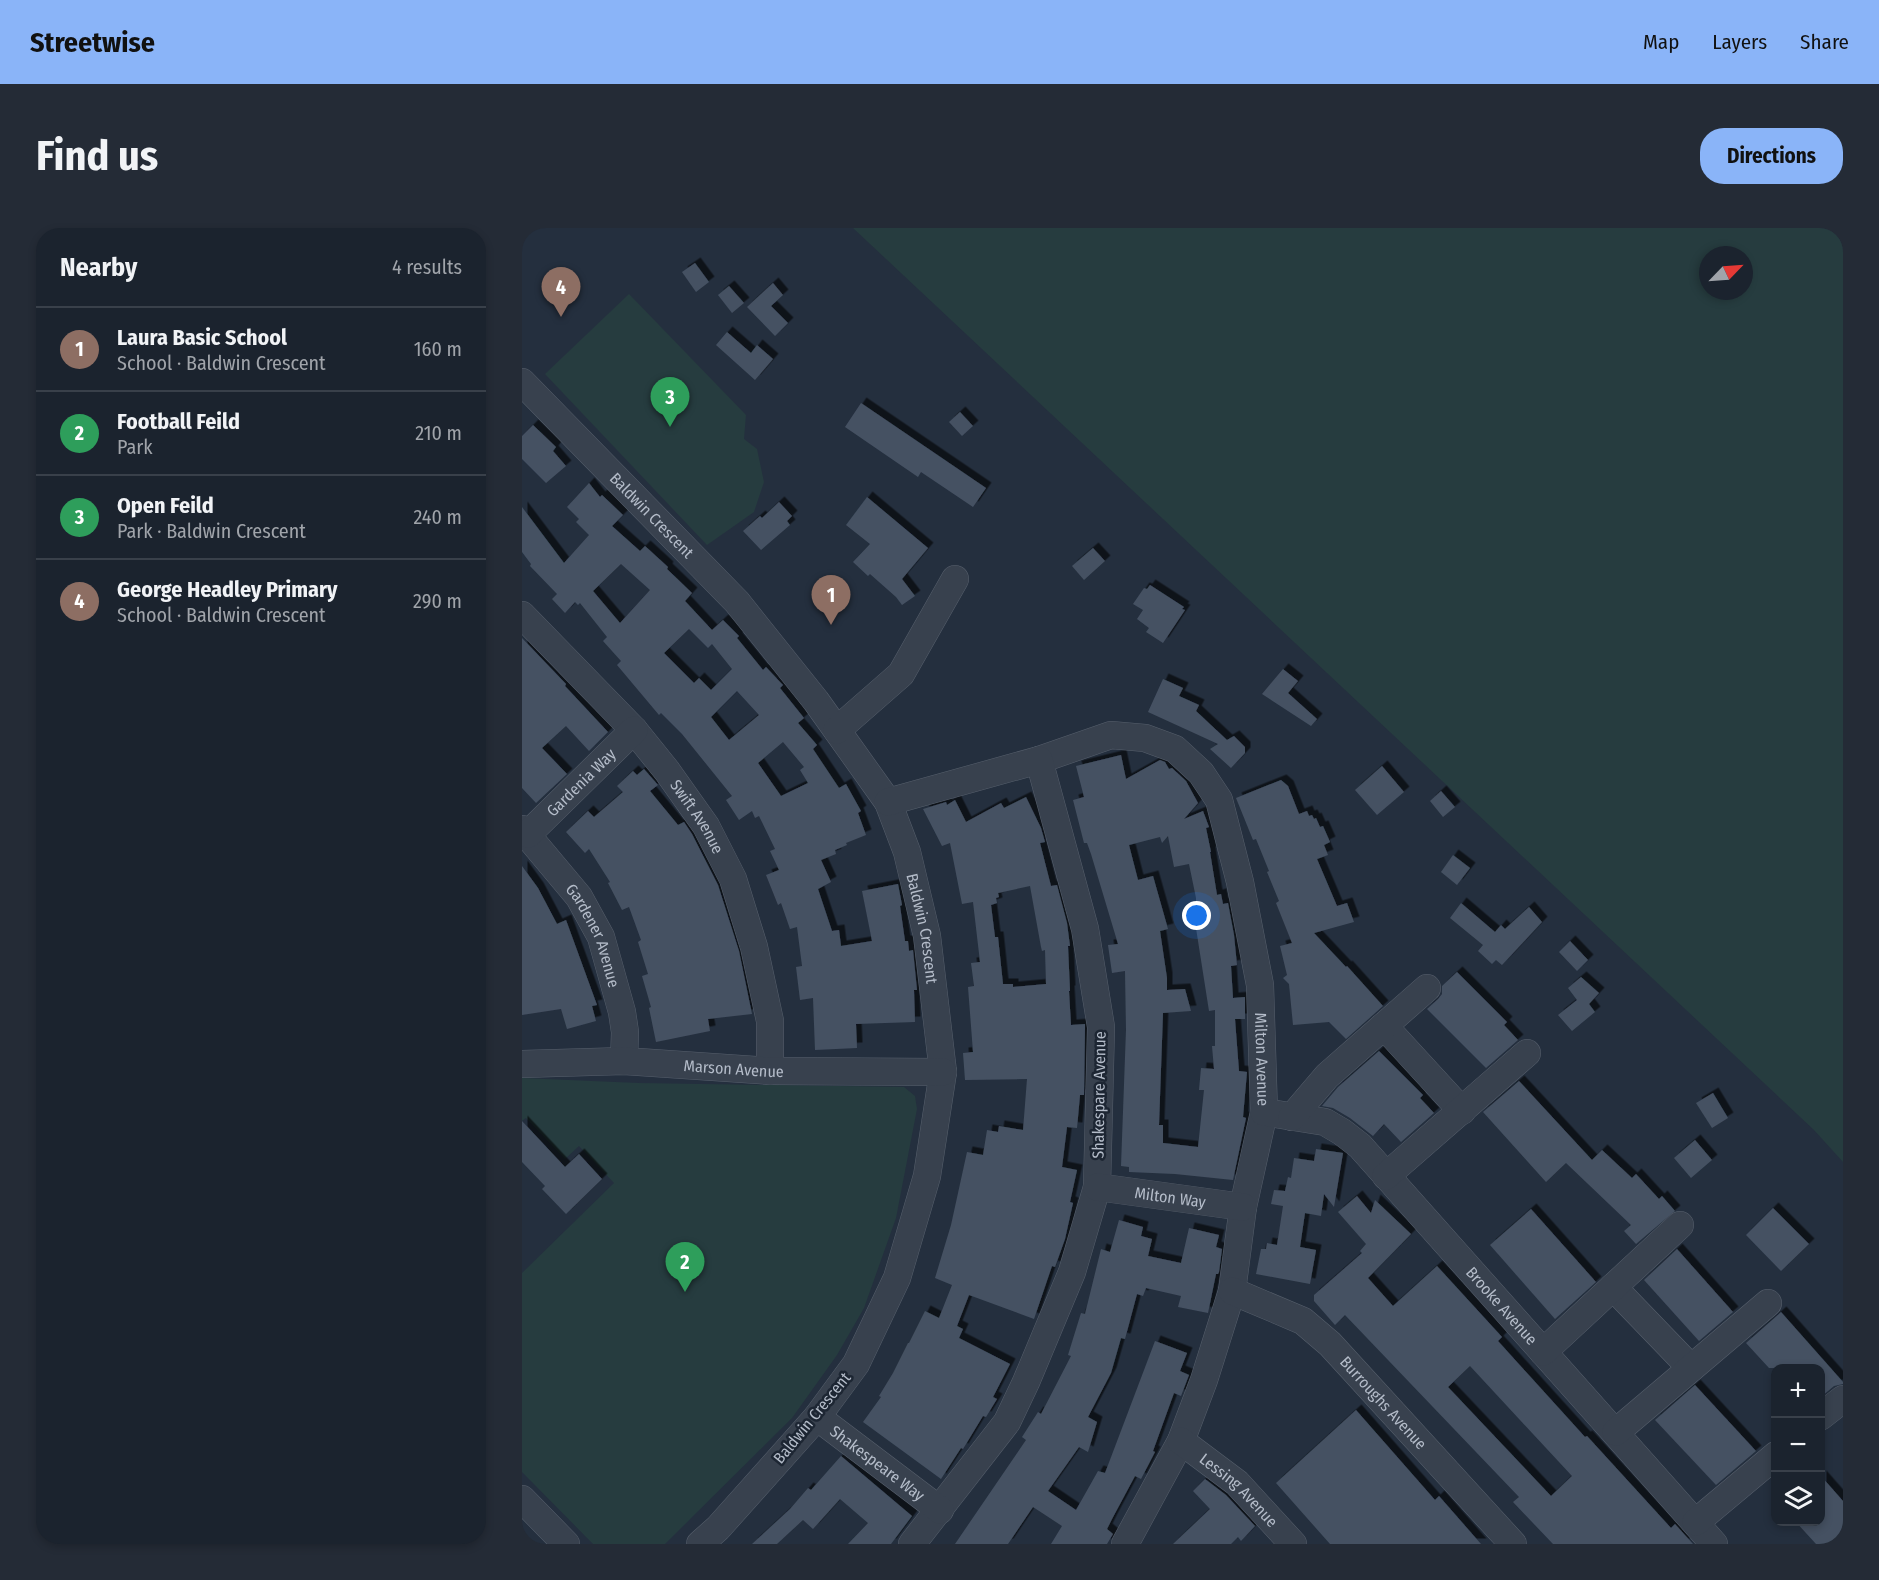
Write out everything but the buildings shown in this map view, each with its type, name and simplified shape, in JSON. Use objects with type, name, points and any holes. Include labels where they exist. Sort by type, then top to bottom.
[{"type":"street","name":"Baldwin Crescent","points":[[525,391],[737,602],[816,701],[888,802],[907,852],[927,936],[943,1072],[927,1176],[897,1278],[856,1364],[817,1417],[718,1528],[700,1544]]},
{"type":"street","points":[[837,730],[900,674],[955,579]]},
{"type":"street","name":"Swift Avenue","points":[[522,615],[634,730],[706,826],[733,879],[754,946],[770,1021],[770,1071]]},
{"type":"street","name":"Gardenia Way","points":[[525,832],[634,730]]},
{"type":"street","name":"Milton Avenue","points":[[1039,760],[1111,735],[1145,738],[1175,748],[1201,772],[1219,800],[1240,882],[1260,985],[1264,1112],[1243,1207],[1232,1291],[1204,1380],[1181,1441],[1125,1544]]},
{"type":"street","points":[[888,802],[1039,760]]},
{"type":"street","name":"Shakespare Avenue","points":[[912,1544],[1007,1422],[1022,1392],[1072,1272],[1097,1187],[1101,1027],[1085,929],[1039,760]]},
{"type":"street","name":"Gardener Avenue","points":[[525,832],[579,897],[601,937],[622,1012],[625,1032],[624,1061]]},
{"type":"street","points":[[1292,1117],[1328,1076],[1427,988]]},
{"type":"street","points":[[1384,1026],[1462,1111]]},
{"type":"street","points":[[1386,1176],[1527,1053]]},
{"type":"street","name":"Marson Avenue","points":[[522,1064],[624,1061],[770,1071],[943,1072]]},
{"type":"street","name":"Brooke Avenue","points":[[1264,1112],[1325,1122],[1360,1146],[1714,1544]]},
{"type":"street","name":"Milton Way","points":[[1097,1187],[1243,1207]]},
{"type":"street","points":[[1543,1352],[1680,1225]]},
{"type":"street","points":[[1613,1287],[1691,1368]]},
{"type":"street","name":"Burroughs Avenue","points":[[1232,1291],[1303,1321],[1330,1344],[1513,1544]]},
{"type":"street","points":[[1616,1432],[1768,1303]]},
{"type":"street","points":[[1825,1415],[1843,1399]]},
{"type":"street","name":"Shakespeare Way","points":[[817,1417],[940,1510]]},
{"type":"street","name":"Lessing Avenue","points":[[1181,1441],[1237,1483],[1293,1544]]},
{"type":"street","points":[[1695,1522],[1771,1459]]},
{"type":"street","points":[[522,1499],[566,1544]]},
{"type":"green space","points":[[853,228],[1843,228],[1843,1162],[1814,1130]]},
{"type":"green space","points":[[629,294],[746,415],[744,439],[757,449],[764,482],[754,512],[707,545],[545,374]]},
{"type":"green space","points":[[522,1078],[639,1083],[904,1087],[915,1096],[917,1109],[896,1218],[864,1308],[837,1355],[792,1418],[665,1544],[593,1544],[522,1472],[522,1273],[614,1183],[579,1146],[565,1159],[526,1118],[522,1121]]},
{"type":"place","name":"George Headley Primary","points":[[561,317]]},
{"type":"place","name":"Open Feild","points":[[670,427]]},
{"type":"place","name":"Laura Basic School","points":[[831,625]]},
{"type":"place","name":"Football Feild","points":[[685,1292]]}]
